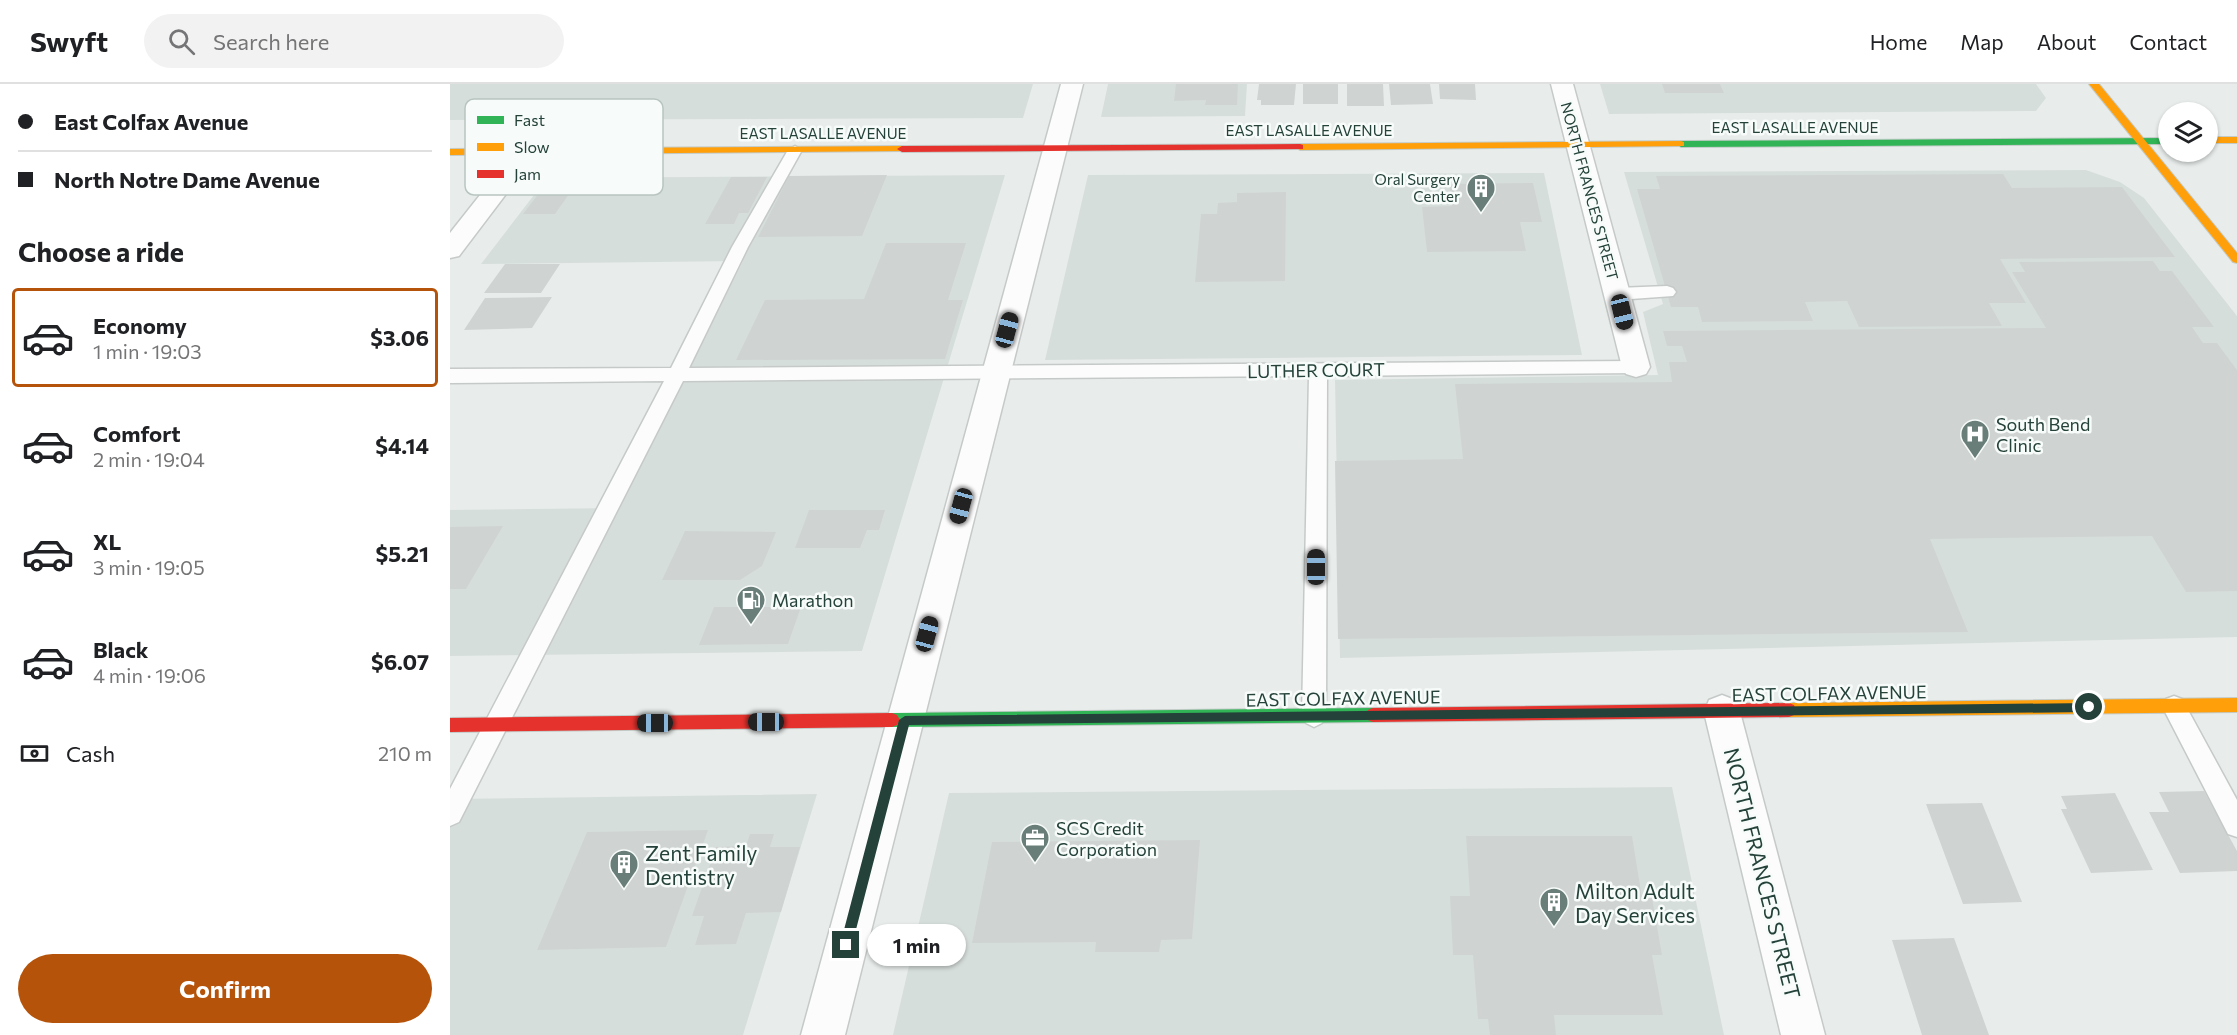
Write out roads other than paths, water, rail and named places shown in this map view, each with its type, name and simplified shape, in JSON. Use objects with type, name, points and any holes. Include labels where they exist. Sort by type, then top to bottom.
[{"type":"street","points":[[822,1035],[1072,84]]},
{"type":"street","name":"NORTH FRANCES STREET","points":[[1562,84],[1636,367]]},
{"type":"street","points":[[2094,84],[2237,260]]},
{"type":"street","points":[[2218,140],[2237,140]]},
{"type":"street","name":"EAST LASALLE AVENUE","points":[[663,151],[2158,141]]},
{"type":"street","points":[[450,250],[493,195]]},
{"type":"street","name":"EAST COLFAX AVENUE","points":[[450,724],[2237,705]]},
{"type":"street","name":"NORTH FRANCES STREET","points":[[1722,712],[1803,1035]]},
{"type":"lane","points":[[450,814],[630,468],[740,247],[795,150]]},
{"type":"lane","points":[[1617,294],[1667,292]]},
{"type":"lane","name":"LUTHER COURT","points":[[450,376],[1636,367]]},
{"type":"lane","points":[[1314,716],[1318,370]]},
{"type":"lane","points":[[2174,706],[2237,825]]},
{"type":"place","name":"Oral Surgery Center","points":[[1481,214]]},
{"type":"place","name":"South Bend Clinic","points":[[1975,460]]},
{"type":"place","name":"Marathon","points":[[751,626]]},
{"type":"place","name":"SCS Credit Corporation","points":[[1035,864]]},
{"type":"place","name":"Zent Family Dentistry","points":[[624,890]]},
{"type":"place","name":"Milton Adult Day Services","points":[[1554,928]]}]
